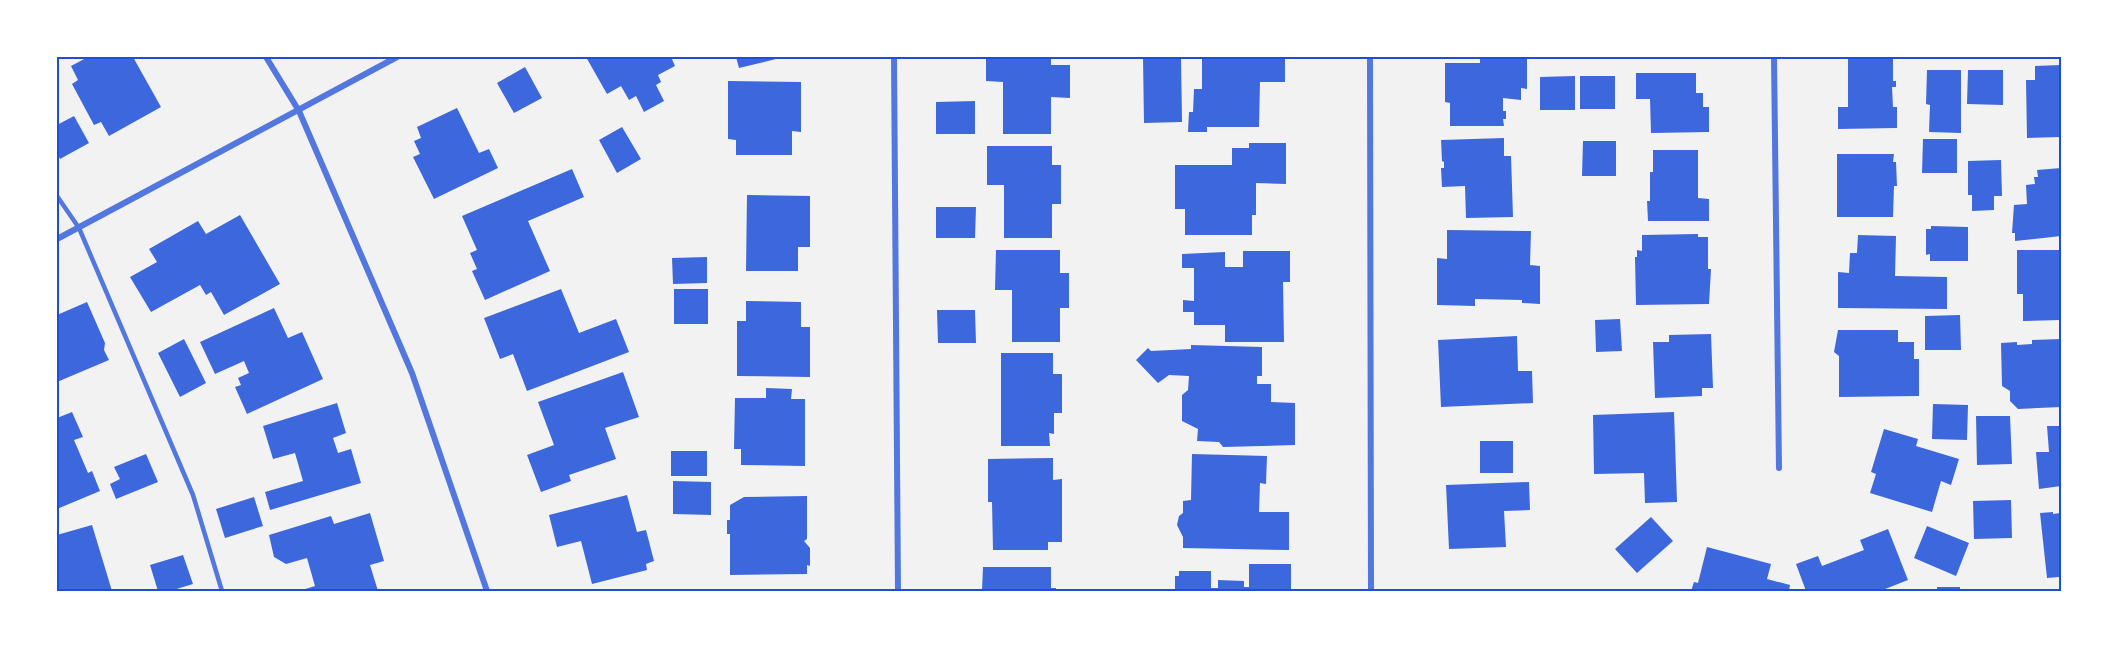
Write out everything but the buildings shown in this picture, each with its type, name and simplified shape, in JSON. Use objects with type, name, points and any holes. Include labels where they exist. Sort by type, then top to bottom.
[{"type":"street","points":[[266,57],[299,111],[412,373],[487,591]]},
{"type":"street","points":[[57,239],[398,57]]},
{"type":"street","points":[[894,57],[898,591]]},
{"type":"street","points":[[1370,57],[1371,591]]},
{"type":"street","points":[[1774,57],[1779,468]]},
{"type":"lane","points":[[57,196],[79,228],[193,495],[222,591]]}]
